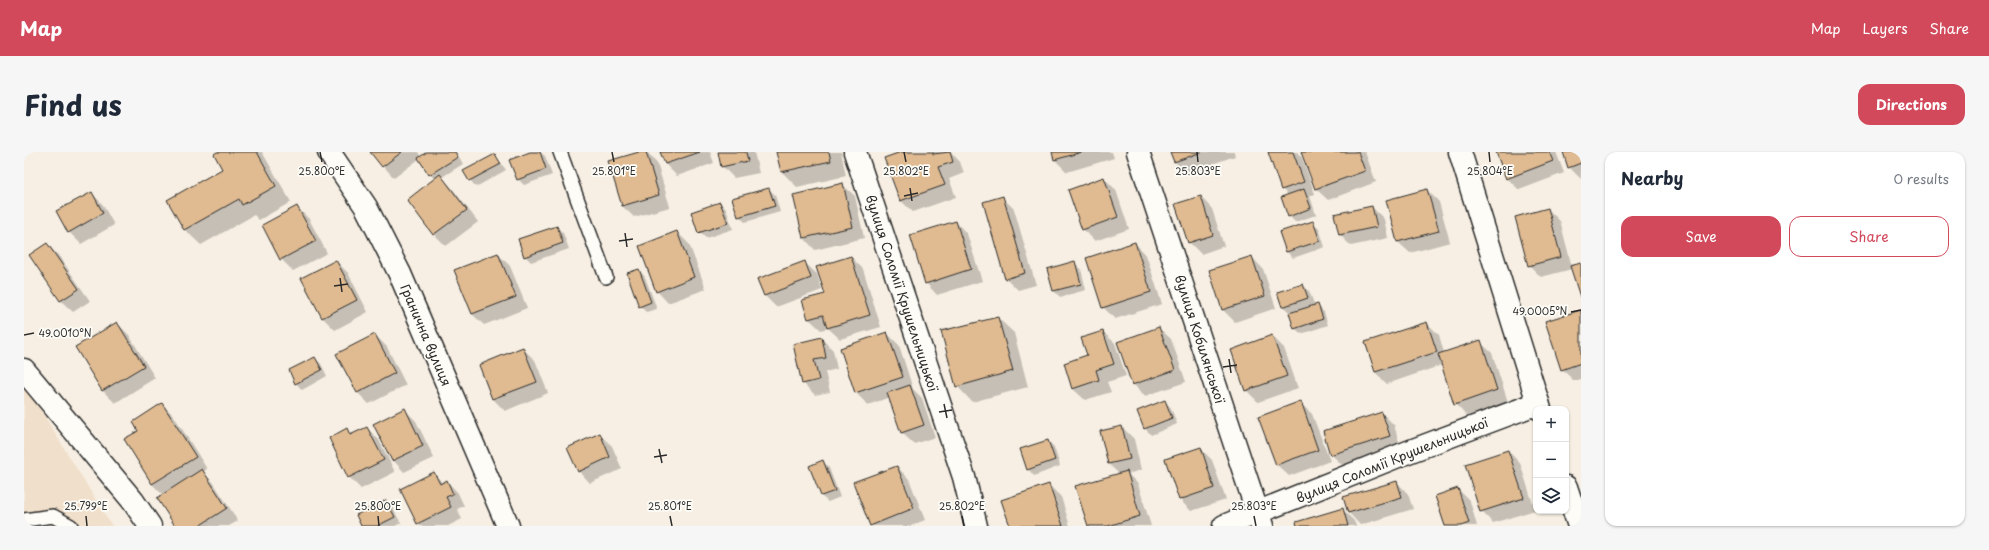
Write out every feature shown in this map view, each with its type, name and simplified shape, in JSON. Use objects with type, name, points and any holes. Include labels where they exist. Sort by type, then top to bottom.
[{"type":"street","name":"Гранична вулиця","points":[[329,152],[366,207],[400,274],[508,526]]},
{"type":"street","name":"вулиця Соломії Крушельницької","points":[[855,152],[962,471],[976,526]]},
{"type":"street","name":"вулиця Кобилянської","points":[[1138,152],[1260,520]]},
{"type":"street","points":[[1460,152],[1539,406]]},
{"type":"street","points":[[24,370],[133,501],[150,526]]},
{"type":"street","name":"вулиця Соломії Крушельницької","points":[[1224,526],[1260,520],[1408,452],[1533,408]]},
{"type":"street","points":[[1569,495],[1579,526]]},
{"type":"lane","points":[[560,152],[606,277]]},
{"type":"lane","points":[[24,520],[54,516],[71,526]]},
{"type":"shaded area","points":[[24,383],[112,526],[24,526]]},
{"type":"building","points":[[217,152],[257,152],[276,186],[242,205],[239,199],[184,230],[167,200],[222,169],[214,154]]},
{"type":"building","points":[[370,152],[402,152],[382,167]]},
{"type":"building","points":[[427,152],[455,152],[458,157],[429,175],[418,158]]},
{"type":"building","points":[[530,152],[540,152],[546,169],[517,180],[509,160]]},
{"type":"building","points":[[639,152],[646,152],[659,195],[622,206],[608,161]]},
{"type":"building","points":[[660,152],[700,152],[665,164]]},
{"type":"building","points":[[718,152],[746,152],[748,161],[721,167]]},
{"type":"building","points":[[776,152],[829,152],[831,161],[781,172]]},
{"type":"building","points":[[901,152],[933,152],[933,154],[950,152],[953,162],[938,167],[945,185],[900,201],[884,158]]},
{"type":"building","points":[[1052,152],[1082,152],[1054,160]]},
{"type":"building","points":[[1170,152],[1202,152],[1174,162]]},
{"type":"building","points":[[1268,152],[1293,152],[1304,182],[1281,190]]},
{"type":"building","points":[[1301,152],[1358,152],[1365,171],[1315,189]]},
{"type":"building","points":[[1496,152],[1549,152],[1553,161],[1506,179]]},
{"type":"building","points":[[1563,152],[1581,152],[1581,163],[1568,168]]},
{"type":"building","points":[[495,154],[501,164],[469,181],[463,171]]},
{"type":"building","points":[[440,174],[467,210],[433,235],[407,200]]},
{"type":"building","points":[[1104,177],[1118,217],[1082,230],[1068,190]]},
{"type":"building","points":[[843,183],[853,227],[803,238],[793,195]]},
{"type":"building","points":[[769,188],[775,206],[738,217],[732,198]]},
{"type":"building","points":[[1304,189],[1311,208],[1288,217],[1281,197]]},
{"type":"building","points":[[1427,189],[1439,231],[1397,242],[1386,200]]},
{"type":"building","points":[[92,192],[103,213],[68,233],[56,211]]},
{"type":"building","points":[[1003,196],[1025,273],[1005,279],[983,202]]},
{"type":"building","points":[[1201,196],[1213,235],[1188,243],[1175,204]]},
{"type":"building","points":[[720,202],[728,223],[698,233],[691,212]]},
{"type":"building","points":[[297,206],[316,241],[280,260],[262,225]]},
{"type":"building","points":[[1372,206],[1377,227],[1339,235],[1334,214]]},
{"type":"building","points":[[1548,208],[1561,257],[1528,266],[1515,217]]},
{"type":"building","points":[[956,221],[971,269],[925,284],[910,235]]},
{"type":"building","points":[[1313,221],[1320,241],[1286,252],[1279,232]]},
{"type":"building","points":[[557,226],[563,243],[524,257],[518,239]]},
{"type":"building","points":[[677,231],[694,277],[656,292],[639,246]]},
{"type":"building","points":[[1135,242],[1151,292],[1102,308],[1086,258]]},
{"type":"building","points":[[47,243],[79,289],[60,301],[29,255]]},
{"type":"building","points":[[498,253],[516,297],[472,314],[454,270]]},
{"type":"building","points":[[851,256],[870,315],[827,328],[823,315],[808,319],[802,300],[825,294],[816,267]]},
{"type":"building","points":[[1252,256],[1265,296],[1222,310],[1209,270]]},
{"type":"building","points":[[336,260],[357,300],[322,318],[301,278]]},
{"type":"building","points":[[805,261],[811,278],[764,296],[757,279]]},
{"type":"building","points":[[1075,261],[1081,284],[1053,291],[1047,269]]},
{"type":"building","points":[[1581,263],[1581,300],[1570,266]]},
{"type":"building","points":[[639,269],[651,302],[639,307],[627,273]]},
{"type":"building","points":[[1303,284],[1308,298],[1282,307],[1277,292]]},
{"type":"building","points":[[1318,304],[1323,319],[1294,329],[1289,313]]},
{"type":"building","points":[[1581,310],[1581,363],[1561,370],[1545,321]]},
{"type":"building","points":[[998,317],[1013,371],[956,387],[941,331]]},
{"type":"building","points":[[117,322],[144,366],[102,391],[75,347]]},
{"type":"building","points":[[1427,322],[1437,352],[1375,372],[1365,342]]},
{"type":"building","points":[[1159,327],[1175,370],[1132,385],[1117,342]]},
{"type":"building","points":[[1103,331],[1114,364],[1096,370],[1099,380],[1072,389],[1064,363],[1087,355],[1081,338]]},
{"type":"building","points":[[887,332],[903,377],[855,393],[840,348]]},
{"type":"building","points":[[375,334],[395,373],[357,393],[336,354]]},
{"type":"building","points":[[1272,335],[1287,376],[1245,391],[1231,350]]},
{"type":"building","points":[[822,337],[826,358],[814,360],[819,380],[802,384],[793,344]]},
{"type":"building","points":[[1481,340],[1497,390],[1454,405],[1438,354]]},
{"type":"building","points":[[523,347],[537,382],[492,399],[479,365]]},
{"type":"building","points":[[315,357],[322,370],[295,384],[289,370]]},
{"type":"building","points":[[910,385],[924,425],[901,433],[887,393]]},
{"type":"building","points":[[1165,400],[1172,418],[1144,429],[1137,411]]},
{"type":"building","points":[[1301,401],[1318,450],[1276,465],[1258,417]]},
{"type":"building","points":[[162,403],[196,457],[152,484],[124,439],[138,431],[133,422]]},
{"type":"building","points":[[405,408],[423,446],[392,461],[373,424]]},
{"type":"building","points":[[1382,412],[1390,436],[1330,455],[1323,431]]},
{"type":"building","points":[[1122,426],[1130,459],[1108,464],[1100,431]]},
{"type":"building","points":[[367,427],[384,460],[348,478],[329,438],[347,428],[350,435]]},
{"type":"building","points":[[600,433],[610,457],[578,472],[567,448]]},
{"type":"building","points":[[1048,440],[1055,460],[1027,470],[1020,449]]},
{"type":"building","points":[[1201,447],[1214,488],[1179,500],[1165,459]]},
{"type":"building","points":[[1508,450],[1524,498],[1480,512],[1465,464]]},
{"type":"building","points":[[823,460],[835,491],[821,496],[809,466]]},
{"type":"building","points":[[897,466],[914,508],[870,526],[853,482]]},
{"type":"building","points":[[202,469],[227,508],[199,526],[175,526],[157,498]]},
{"type":"building","points":[[1127,471],[1140,516],[1108,526],[1088,526],[1075,486]]},
{"type":"building","points":[[434,472],[440,484],[447,480],[453,494],[446,497],[451,507],[417,524],[400,489]]},
{"type":"building","points":[[1397,481],[1402,497],[1348,513],[1343,497]]},
{"type":"building","points":[[1049,484],[1063,526],[1010,526],[1001,500]]},
{"type":"building","points":[[1458,488],[1469,523],[1461,526],[1445,526],[1435,496]]},
{"type":"building","points":[[386,500],[395,517],[377,526],[361,526],[356,515]]},
{"type":"building","points":[[1343,508],[1348,526],[1297,526],[1296,522]]}]
